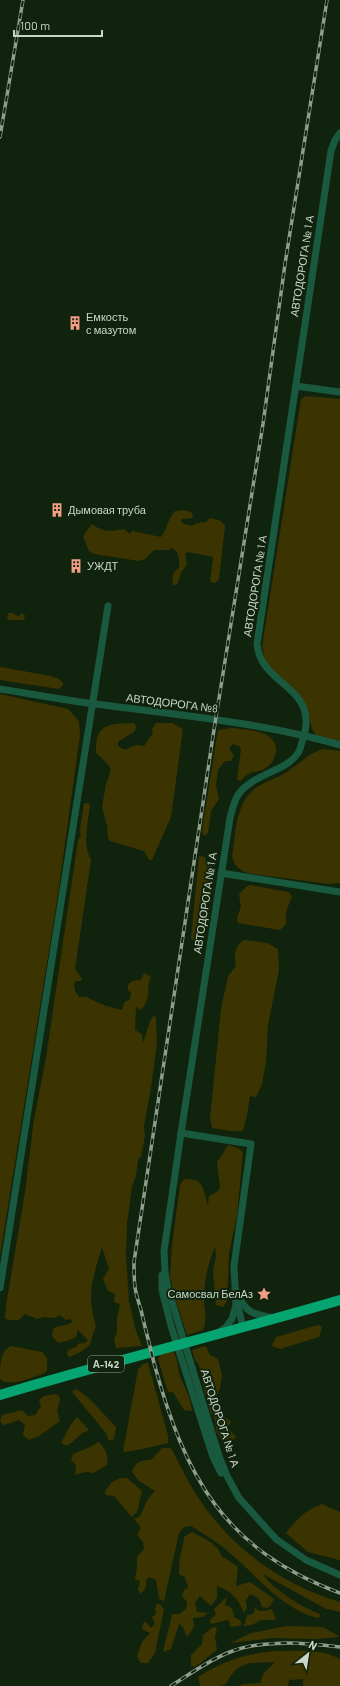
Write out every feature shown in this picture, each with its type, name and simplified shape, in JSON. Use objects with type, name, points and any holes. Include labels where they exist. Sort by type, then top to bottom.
[{"type":"highway","name":"А-142","points":[[0,1395],[340,1300]]},
{"type":"street","name":"АВТОДОРОГА № 1 А","points":[[340,133],[335,140],[331,151],[257,644],[261,661],[268,670],[293,692],[302,703],[306,715],[306,725],[299,753],[292,760],[252,781],[238,795],[230,818],[164,1251],[165,1272],[175,1326],[218,1456],[227,1476],[239,1498],[276,1540],[306,1560],[340,1575]]},
{"type":"street","points":[[296,386],[340,392]]},
{"type":"street","points":[[0,1288],[94,704],[108,606]]},
{"type":"street","name":"АВТОДОРОГА №8","points":[[0,689],[94,704],[243,723],[304,734],[340,745]]},
{"type":"street","points":[[221,872],[340,892]]},
{"type":"street","points":[[181,1133],[251,1144],[234,1266],[236,1305],[232,1319],[226,1327],[212,1336]]},
{"type":"street","points":[[235,1288],[242,1304],[253,1314],[277,1318]]},
{"type":"street","points":[[235,1288],[243,1328]]},
{"type":"shaded area","points":[[306,396],[340,399],[340,742],[317,736],[314,733],[306,704],[295,690],[275,674],[267,665],[262,647],[301,399]]},
{"type":"shaded area","points":[[184,510],[191,512],[193,516],[192,518],[182,519],[181,521],[184,524],[192,526],[197,523],[206,522],[210,518],[221,521],[225,526],[219,579],[215,583],[210,582],[213,557],[188,552],[185,554],[187,564],[181,573],[178,583],[173,585],[173,575],[179,568],[178,554],[174,549],[154,550],[145,559],[139,561],[94,554],[89,551],[83,536],[92,524],[107,531],[124,529],[130,534],[132,531],[161,537],[175,511]]},
{"type":"shaded area","points":[[8,613],[13,613],[19,617],[21,613],[25,615],[24,620],[9,620],[7,617]]},
{"type":"shaded area","points":[[0,667],[51,676],[59,679],[63,685],[59,689],[0,680]]},
{"type":"shaded area","points":[[0,694],[68,709],[79,721],[80,735],[58,894],[0,1256]]},
{"type":"shaded area","points":[[134,723],[136,726],[135,731],[118,742],[118,746],[125,750],[136,745],[144,746],[153,733],[152,729],[156,723],[172,723],[183,729],[171,817],[152,860],[149,860],[144,851],[110,841],[108,838],[107,826],[102,807],[106,784],[111,770],[107,763],[96,753],[98,736],[105,727],[117,724]]},
{"type":"shaded area","points":[[232,728],[260,732],[267,735],[272,739],[275,745],[276,754],[269,766],[261,771],[248,774],[241,781],[237,780],[241,749],[239,746],[233,744],[229,749],[234,755],[231,761],[225,761],[218,770],[216,786],[219,799],[211,811],[208,833],[203,835],[202,830],[218,730]]},
{"type":"shaded area","points":[[323,749],[340,751],[340,883],[329,884],[247,873],[241,870],[237,867],[232,857],[240,809],[244,801],[257,787],[283,774],[309,756]]},
{"type":"shaded area","points":[[89,803],[90,806],[86,840],[88,854],[91,860],[75,969],[82,979],[80,981],[76,981],[74,984],[75,991],[79,997],[86,997],[106,1006],[122,1010],[124,1003],[130,999],[131,993],[128,990],[128,985],[132,981],[141,980],[144,973],[151,977],[145,1005],[141,1010],[136,1007],[135,1030],[142,1034],[143,1043],[150,1021],[154,1015],[156,1019],[157,1043],[144,1126],[145,1136],[141,1156],[138,1160],[136,1176],[132,1186],[127,1224],[126,1256],[129,1301],[136,1331],[142,1346],[116,1348],[114,1339],[117,1332],[117,1318],[120,1304],[114,1302],[115,1294],[108,1291],[103,1279],[109,1269],[102,1247],[91,1295],[91,1304],[96,1326],[90,1344],[81,1352],[70,1357],[67,1355],[68,1350],[76,1347],[78,1344],[85,1343],[88,1340],[78,1330],[76,1337],[67,1341],[58,1343],[52,1336],[53,1329],[58,1326],[70,1324],[72,1322],[71,1319],[66,1320],[60,1315],[54,1318],[44,1317],[37,1319],[25,1314],[19,1320],[8,1320],[5,1318],[25,1192],[34,1119],[46,1058],[78,840],[81,836],[80,830],[84,804]]},
{"type":"shaded area","points":[[199,856],[205,857],[206,864],[212,865],[213,870],[201,942],[199,943],[191,938]]},
{"type":"shaded area","points":[[250,885],[288,892],[292,896],[286,912],[286,924],[280,930],[238,923],[237,917],[241,907],[239,894]]},
{"type":"shaded area","points":[[244,940],[267,943],[278,949],[279,970],[268,1025],[266,1062],[262,1084],[256,1097],[250,1096],[243,1131],[230,1131],[212,1128],[210,1119],[221,1009],[228,976],[236,966],[235,955],[238,945]]},
{"type":"shaded area","points":[[228,1145],[238,1148],[243,1152],[237,1215],[229,1254],[227,1301],[223,1307],[216,1305],[213,1271],[216,1256],[215,1247],[208,1266],[206,1279],[204,1299],[206,1318],[203,1330],[187,1335],[174,1295],[170,1276],[172,1245],[180,1185],[184,1179],[191,1179],[200,1183],[204,1190],[208,1205],[209,1196],[217,1192],[220,1188],[217,1161]]},
{"type":"shaded area","points":[[318,1325],[322,1327],[319,1337],[280,1349],[272,1346],[276,1337]]},
{"type":"shaded area","points":[[11,1346],[42,1352],[47,1358],[47,1371],[43,1374],[15,1382],[0,1379],[3,1355],[7,1348]]},
{"type":"shaded area","points":[[206,1346],[210,1355],[218,1359],[222,1376],[217,1396],[216,1412],[231,1421],[228,1428],[236,1437],[230,1443],[223,1443],[217,1433],[214,1418],[208,1406],[209,1397],[205,1395],[199,1365],[195,1360],[192,1350]]},
{"type":"shaded area","points":[[171,1350],[177,1359],[180,1376],[189,1397],[192,1411],[184,1410],[173,1392],[168,1392],[158,1359],[161,1353]]},
{"type":"shaded area","points":[[148,1363],[168,1436],[168,1443],[123,1452],[138,1369],[143,1364]]},
{"type":"shaded area","points":[[76,1389],[91,1401],[116,1427],[114,1439],[109,1441],[106,1433],[72,1392]]},
{"type":"shaded area","points":[[54,1394],[59,1396],[60,1400],[57,1411],[60,1421],[39,1436],[29,1440],[23,1435],[25,1425],[19,1420],[4,1425],[0,1422],[2,1415],[22,1410],[28,1416],[35,1415],[41,1406],[39,1400],[44,1396]]},
{"type":"shaded area","points":[[77,1417],[89,1430],[82,1433],[66,1446],[61,1443],[71,1424]]},
{"type":"shaded area","points":[[99,1442],[106,1452],[107,1465],[93,1473],[85,1472],[75,1475],[76,1465],[71,1460],[73,1454]]},
{"type":"shaded area","points":[[162,1448],[171,1448],[204,1506],[237,1543],[268,1568],[285,1579],[321,1596],[340,1602],[340,1612],[327,1609],[263,1574],[273,1586],[288,1597],[320,1614],[319,1618],[294,1608],[272,1592],[226,1550],[191,1526],[184,1527],[179,1533],[164,1601],[159,1599],[156,1580],[150,1577],[146,1580],[146,1587],[141,1594],[138,1590],[140,1581],[135,1580],[137,1557],[144,1549],[143,1542],[137,1535],[141,1528],[134,1519],[140,1516],[148,1499],[155,1491],[139,1481],[132,1472],[137,1464],[144,1460],[151,1460]]},
{"type":"shaded area","points":[[121,1478],[127,1478],[142,1491],[137,1512],[132,1517],[114,1496],[106,1495],[105,1491],[112,1482]]},
{"type":"shaded area","points":[[322,1504],[340,1512],[340,1560],[308,1552],[286,1533],[301,1516]]},
{"type":"shaded area","points":[[192,1532],[206,1539],[218,1548],[222,1557],[238,1567],[236,1586],[250,1582],[274,1599],[271,1605],[267,1608],[262,1607],[257,1597],[250,1594],[246,1600],[247,1607],[244,1613],[231,1593],[217,1586],[217,1598],[211,1606],[200,1596],[195,1603],[197,1612],[208,1613],[203,1617],[193,1618],[194,1627],[187,1637],[183,1627],[179,1624],[171,1649],[163,1652],[172,1614],[179,1614],[186,1609],[187,1602],[182,1596],[184,1590],[188,1588],[185,1577],[179,1574],[179,1564],[184,1537]]},
{"type":"shaded area","points":[[227,1597],[225,1605],[232,1609],[234,1617],[240,1620],[242,1624],[239,1626],[230,1627],[230,1622],[227,1620],[211,1624],[210,1620],[216,1614],[214,1609]]},
{"type":"shaded area","points":[[157,1604],[160,1604],[164,1609],[155,1653],[148,1663],[141,1663],[137,1656],[142,1642],[150,1633],[142,1629],[143,1623],[146,1622],[151,1628],[155,1623],[152,1618],[156,1613],[155,1609]]},
{"type":"shaded area","points":[[256,1606],[257,1610],[264,1611],[272,1609],[276,1620],[261,1620],[252,1625],[244,1626],[247,1615],[253,1614]]},
{"type":"shaded area","points":[[286,1626],[323,1627],[340,1637],[316,1639],[274,1638],[230,1643],[251,1633]]},
{"type":"shaded area","points":[[213,1627],[217,1628],[215,1637],[217,1650],[195,1667],[191,1666],[191,1655],[202,1644],[203,1635]]},
{"type":"shaded area","points":[[276,1651],[317,1652],[333,1655],[340,1659],[340,1686],[303,1686],[303,1679],[289,1680],[288,1686],[240,1686],[242,1684],[260,1683],[264,1673],[275,1662],[246,1664],[236,1670],[226,1684],[220,1686],[200,1686],[198,1677],[217,1666],[245,1656]]},
{"type":"railway","points":[[0,137],[23,0]]},
{"type":"railway","points":[[327,0],[285,264],[263,424],[213,736],[134,1268],[136,1293],[166,1404],[180,1441],[196,1475],[215,1505],[238,1531],[266,1555],[300,1575],[340,1593]]},
{"type":"railway","points":[[171,1686],[215,1659],[243,1648],[256,1645],[284,1643],[340,1647]]},
{"type":"place","name":"Емкость с мазутом","points":[[75,323]]},
{"type":"place","name":"Дымовая труба","points":[[57,510]]},
{"type":"place","name":"УЖДТ","points":[[76,566]]},
{"type":"place","name":"Самосвал БелАз","points":[[264,1294]]}]
